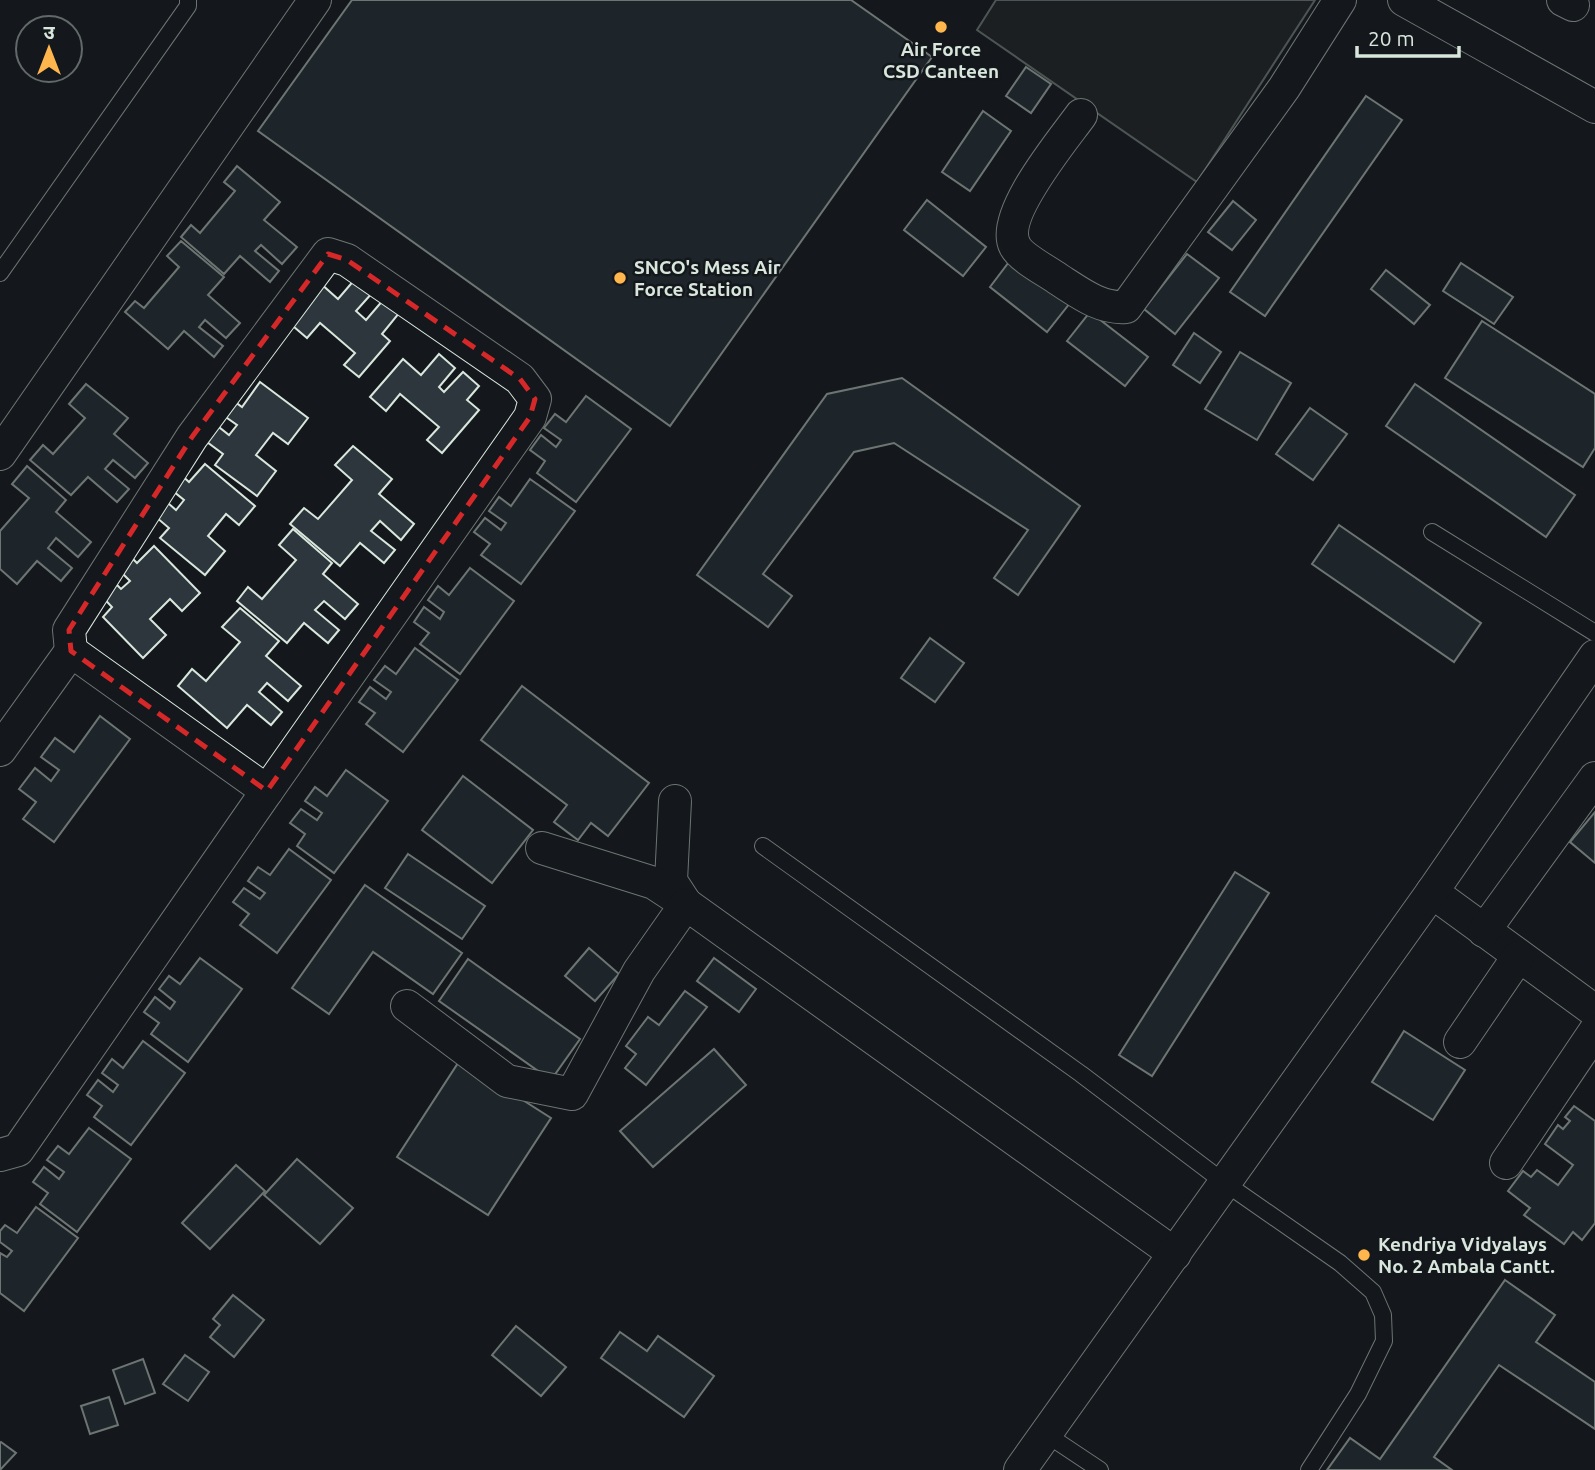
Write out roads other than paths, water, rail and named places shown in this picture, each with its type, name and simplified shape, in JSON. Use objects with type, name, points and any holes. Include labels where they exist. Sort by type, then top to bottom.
[{"type":"street","points":[[0,454],[315,0]]},
{"type":"street","points":[[1081,115],[1026,192],[1012,225],[1014,246],[1088,299],[1112,309],[1126,307],[1284,88],[1339,0]]},
{"type":"street","points":[[1404,0],[1595,107]]},
{"type":"street","points":[[0,750],[71,651],[69,630],[185,448],[328,254],[347,260],[520,379],[535,399],[530,417],[18,1150],[0,1155]]},
{"type":"street","points":[[71,651],[267,791]]},
{"type":"street","points":[[1020,1470],[1432,892],[1595,656]]},
{"type":"street","points":[[1484,931],[1595,778]]},
{"type":"street","points":[[675,801],[671,881],[686,904]]},
{"type":"street","points":[[542,848],[654,883],[1175,1254]]},
{"type":"street","points":[[1432,892],[1595,1011]]},
{"type":"street","points":[[407,1006],[507,1081],[572,1094],[639,971],[686,904]]},
{"type":"street","points":[[1460,1042],[1518,957]]},
{"type":"street","points":[[1506,1163],[1595,1031]]},
{"type":"lane","points":[[0,273],[180,17],[188,0]]},
{"type":"lane","points":[[1433,532],[1595,633]]},
{"type":"lane","points":[[763,846],[1081,1074],[1225,1183],[1340,1263],[1373,1292],[1383,1315],[1384,1341],[1358,1394],[1309,1470]]},
{"type":"lane","points":[[1046,1434],[1100,1470]]},
{"type":"place","name":"Air Force CSD Canteen","points":[[941,27]]},
{"type":"place","name":"SNCO's Mess Air Force Station","points":[[620,278]]},
{"type":"place","name":"Kendriya Vidyalays No. 2 Ambala Cantt.","points":[[1364,1255]]}]
